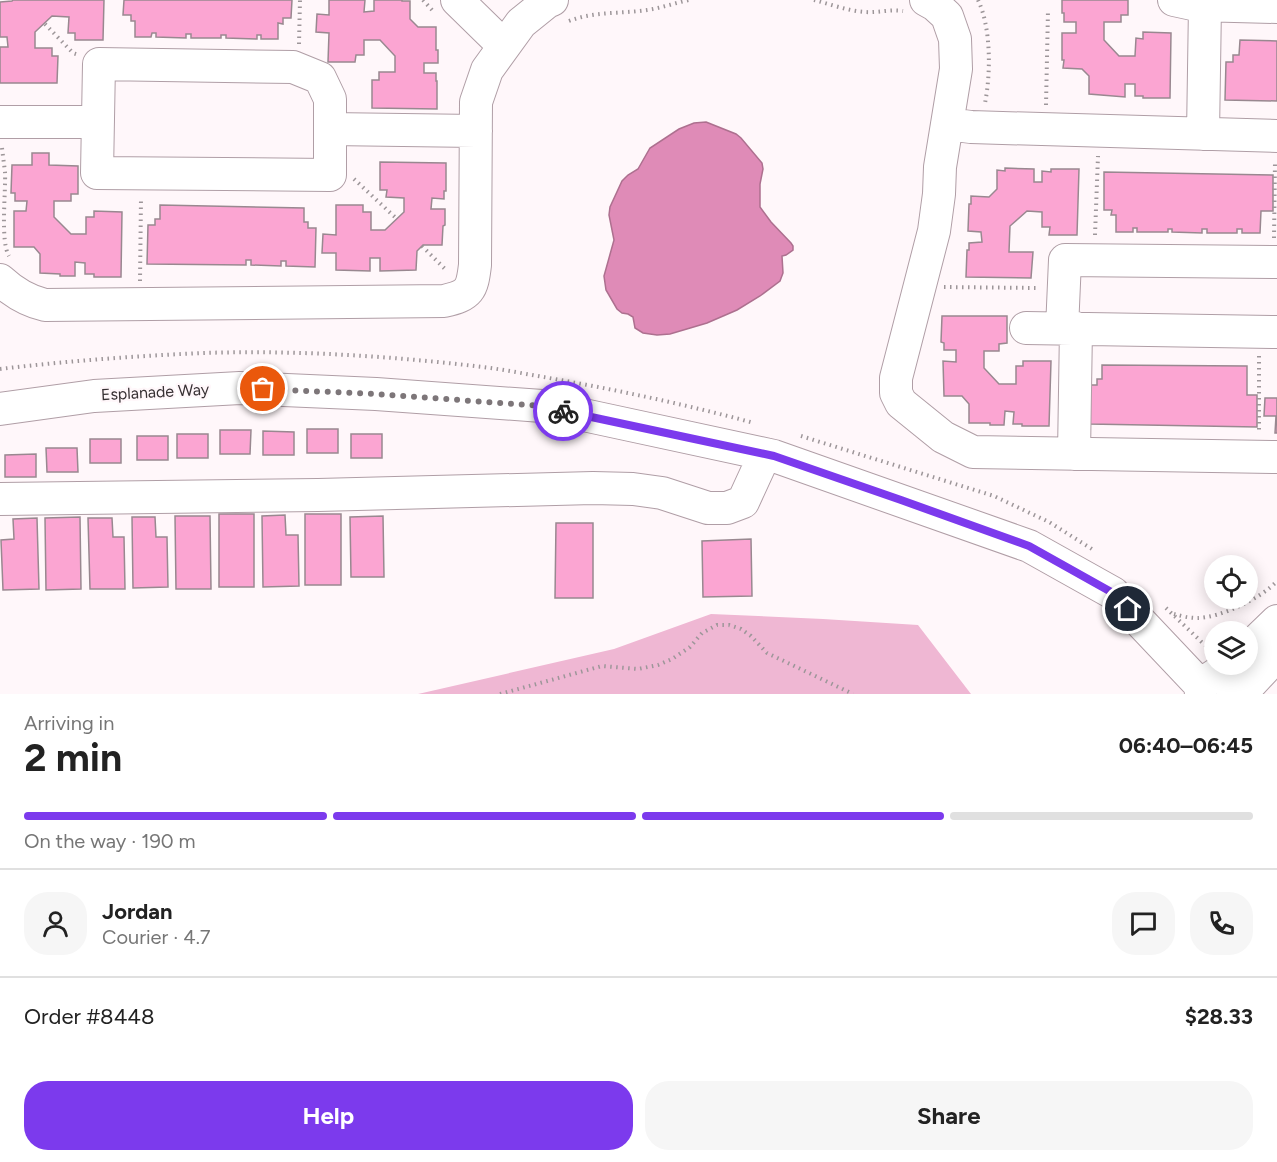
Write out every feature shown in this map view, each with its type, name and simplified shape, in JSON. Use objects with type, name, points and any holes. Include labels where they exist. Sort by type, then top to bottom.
[{"type":"street","points":[[1174,0],[1197,5],[1277,7]]},
{"type":"street","points":[[915,6],[935,4],[947,16],[955,39],[956,69],[940,168],[934,231],[896,378],[896,393],[901,403],[943,437],[973,452],[1074,454],[1268,445]]},
{"type":"street","points":[[1203,134],[1205,5]]},
{"type":"street","points":[[459,6],[504,46]]},
{"type":"street","points":[[7,271],[12,291],[31,302],[45,305],[444,301],[458,298],[472,284],[475,264],[476,102],[487,70],[521,23],[539,10]]},
{"type":"street","points":[[99,64],[293,67],[320,78],[330,99],[330,175],[97,173],[98,122],[99,64]]},
{"type":"street","points":[[1,131],[98,122]]},
{"type":"street","points":[[947,124],[971,127],[1203,134],[1276,147]]},
{"type":"street","points":[[330,142],[476,131]]},
{"type":"street","points":[[1074,454],[1065,260],[1275,253]]},
{"type":"street","points":[[1026,328],[1069,328],[1268,339]]},
{"type":"street","name":"Esplanade Way","points":[[0,409],[94,396],[240,388],[376,394],[542,406],[765,454],[1029,546],[1113,593],[1200,689]]},
{"type":"street","points":[[0,499],[318,495],[593,488],[633,489],[662,493],[708,508],[727,508],[743,502],[765,454]]},
{"type":"street","points":[[1258,639],[1277,621]]},
{"type":"street","points":[[1233,694],[1250,684],[1277,655]]},
{"type":"street","points":[[1200,689],[1218,675]]},
{"type":"path","points":[[299,51],[300,0]]},
{"type":"path","points":[[423,0],[459,6]]},
{"type":"path","points":[[539,10],[582,16],[648,10],[689,0]]},
{"type":"path","points":[[814,0],[866,12],[915,6]]},
{"type":"path","points":[[1046,107],[1048,10]]},
{"type":"path","points":[[45,24],[73,53],[99,64]]},
{"type":"path","points":[[1,131],[5,172],[7,271]]},
{"type":"path","points":[[330,142],[397,219]]},
{"type":"path","points":[[1275,253],[1276,147]]},
{"type":"path","points":[[1095,242],[1098,154]]},
{"type":"path","points":[[129,283],[140,283],[142,174]]},
{"type":"path","points":[[422,246],[446,270]]},
{"type":"path","points":[[439,278],[450,265]]},
{"type":"path","points":[[939,287],[1045,288]]},
{"type":"path","points":[[1268,339],[1268,445]]},
{"type":"path","points":[[1172,613],[1198,618],[1233,610],[1259,596],[1277,581]]},
{"type":"path","points":[[500,694],[602,666],[638,669],[658,665],[690,647],[702,633],[717,625],[729,625],[741,629],[767,653],[853,694]]},
{"type":"shaded area","points":[[706,122],[736,134],[762,163],[760,207],[791,243],[793,250],[782,256],[783,273],[780,281],[737,310],[707,323],[670,334],[643,333],[635,328],[633,317],[617,309],[606,290],[604,276],[614,240],[609,215],[610,207],[622,181],[638,169],[650,148],[679,129],[694,123]]},
{"type":"shaded area","points":[[711,614],[918,625],[971,694],[418,694],[614,649]]},
{"type":"building","points":[[104,0],[103,40],[75,40],[75,33],[68,33],[69,17],[52,16],[35,32],[35,48],[52,48],[52,56],[58,56],[57,83],[0,83],[0,47],[8,47],[7,37],[0,37],[0,2]]},
{"type":"building","points":[[124,0],[292,0],[291,18],[283,18],[283,24],[278,23],[278,39],[261,39],[261,35],[257,35],[257,39],[226,38],[226,35],[221,35],[221,38],[191,38],[191,34],[186,34],[186,38],[156,37],[156,33],[152,33],[151,37],[135,37],[135,21],[131,21],[131,15],[123,15]]},
{"type":"building","points":[[329,0],[365,0],[364,12],[374,11],[374,0],[410,1],[410,19],[418,27],[436,27],[438,63],[424,63],[424,73],[436,73],[437,109],[372,108],[372,80],[379,80],[379,72],[395,72],[395,56],[380,40],[364,40],[364,55],[356,55],[355,62],[328,62],[329,33],[316,32],[317,14],[329,15]]},
{"type":"building","points":[[1062,0],[1128,0],[1128,15],[1121,15],[1121,22],[1104,22],[1104,40],[1119,56],[1135,56],[1136,38],[1143,39],[1143,32],[1171,33],[1170,98],[1135,96],[1135,84],[1125,84],[1125,97],[1089,94],[1089,76],[1082,69],[1063,68],[1062,33],[1076,33],[1076,22],[1064,22]]},
{"type":"building","points":[[1240,40],[1277,41],[1277,101],[1225,100],[1226,62],[1233,62],[1233,55],[1239,55]]},
{"type":"building","points":[[32,153],[49,153],[49,165],[78,166],[78,194],[71,194],[71,201],[54,201],[54,217],[71,234],[86,234],[86,217],[94,217],[94,211],[122,212],[121,277],[94,277],[94,274],[85,274],[85,263],[75,262],[75,276],[40,273],[40,254],[34,247],[14,247],[14,211],[26,211],[27,201],[15,201],[15,193],[11,193],[12,165],[32,165]]},
{"type":"building","points":[[380,162],[446,163],[444,199],[432,198],[431,209],[445,209],[442,245],[423,245],[417,251],[416,270],[380,271],[380,258],[370,258],[370,271],[336,270],[336,253],[322,253],[323,234],[336,235],[336,205],[363,205],[363,212],[371,212],[371,230],[385,230],[404,212],[404,198],[386,197],[387,190],[380,190]]},
{"type":"building","points":[[1005,168],[1034,169],[1034,182],[1042,182],[1042,171],[1079,169],[1077,235],[1049,235],[1050,227],[1042,227],[1042,212],[1027,211],[1010,226],[1009,252],[1033,252],[1031,278],[966,277],[969,243],[982,242],[981,232],[968,231],[971,196],[989,197],[997,189],[997,170],[1005,171]]},
{"type":"building","points":[[1104,172],[1273,175],[1273,211],[1261,211],[1260,233],[1242,233],[1242,229],[1237,229],[1237,233],[1207,233],[1207,229],[1202,229],[1202,233],[1172,232],[1172,229],[1168,229],[1168,232],[1137,232],[1137,228],[1133,228],[1133,232],[1116,232],[1116,215],[1111,215],[1112,210],[1104,210]]},
{"type":"building","points":[[160,205],[304,208],[304,222],[308,222],[308,228],[316,228],[315,267],[286,266],[286,261],[281,261],[281,266],[251,265],[251,260],[246,260],[246,265],[147,264],[148,225],[155,225],[155,219],[160,219]]},
{"type":"building","points":[[942,316],[1007,316],[1007,343],[999,344],[999,351],[984,351],[984,368],[999,384],[1016,384],[1016,366],[1023,366],[1023,361],[1051,361],[1049,426],[1013,424],[1014,412],[1005,411],[1004,425],[969,423],[969,404],[962,396],[944,396],[943,361],[956,362],[956,350],[944,350],[944,343],[941,342]]},
{"type":"building","points":[[1102,365],[1247,366],[1247,395],[1257,395],[1257,427],[1089,424],[1090,385],[1097,385],[1097,379],[1102,379]]},
{"type":"building","points":[[1265,398],[1277,398],[1277,433],[1275,433],[1276,416],[1264,416]]},
{"type":"building","points":[[307,429],[338,429],[338,453],[307,453]]},
{"type":"building","points":[[220,430],[251,430],[250,454],[220,454]]},
{"type":"building","points":[[263,431],[294,432],[294,455],[263,455]]},
{"type":"building","points":[[177,434],[208,434],[208,458],[177,458]]},
{"type":"building","points":[[351,434],[382,434],[382,458],[351,458]]},
{"type":"building","points":[[137,436],[168,436],[168,460],[137,460]]},
{"type":"building","points":[[90,439],[121,439],[121,463],[90,463]]},
{"type":"building","points":[[46,448],[77,448],[78,472],[47,472]]},
{"type":"building","points":[[36,454],[36,477],[5,477],[5,455]]},
{"type":"building","points":[[219,514],[254,514],[254,587],[219,587]]},
{"type":"building","points":[[305,514],[341,514],[341,585],[305,585]]},
{"type":"building","points":[[285,515],[286,535],[298,535],[299,586],[263,587],[262,516]]},
{"type":"building","points":[[175,516],[210,516],[211,589],[176,589]]},
{"type":"building","points":[[383,516],[384,577],[351,577],[350,517]]},
{"type":"building","points":[[80,517],[81,589],[46,590],[45,518]]},
{"type":"building","points":[[132,517],[155,517],[156,537],[167,537],[168,587],[133,588]]},
{"type":"building","points":[[37,518],[39,589],[3,590],[1,540],[14,539],[13,519]]},
{"type":"building","points":[[88,518],[112,518],[113,537],[124,537],[125,589],[90,589]]},
{"type":"building","points":[[556,523],[593,523],[593,598],[555,598]]},
{"type":"building","points":[[751,539],[752,596],[703,597],[702,541]]},
{"type":"way so far","points":[[263,389],[376,394],[542,406],[563,411]]},
{"type":"route","points":[[563,411],[774,456],[901,500],[1029,546],[1113,593],[1128,609]]}]
